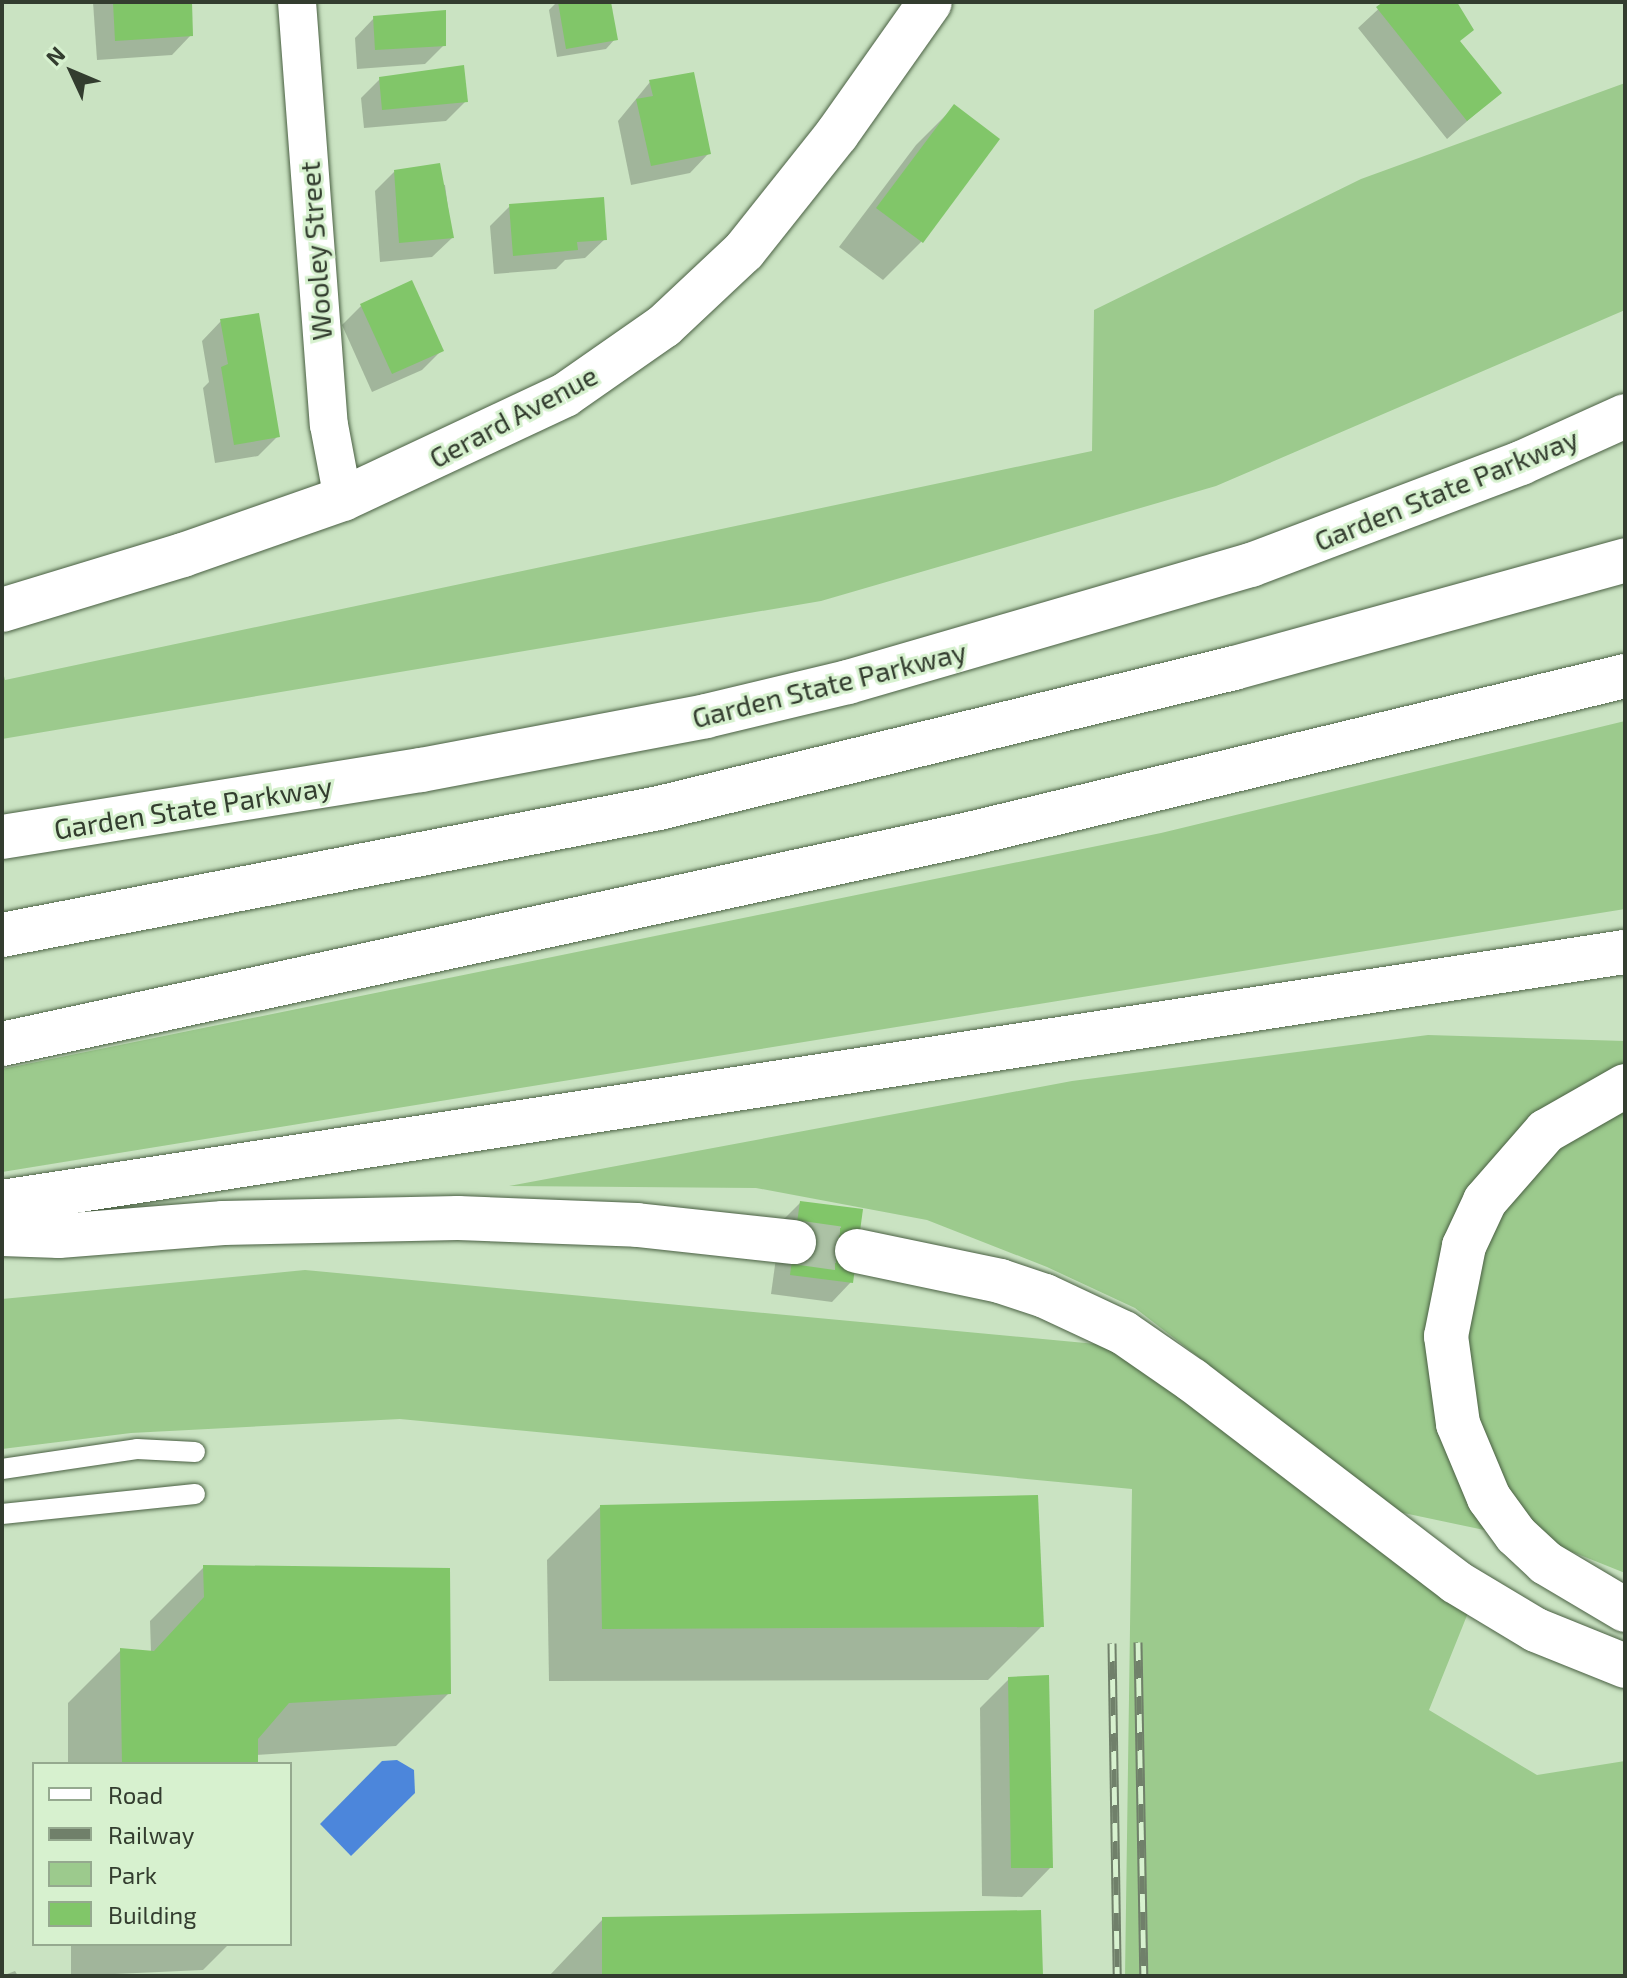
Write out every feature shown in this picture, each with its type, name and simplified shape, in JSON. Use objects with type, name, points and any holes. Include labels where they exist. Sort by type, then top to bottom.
[{"type":"main road","name":"Gerard Avenue","points":[[2,610],[343,499],[565,395],[664,326],[744,251],[785,203],[930,2]]},
{"type":"main road","name":"Garden State Parkway","points":[[2,837],[520,752],[848,682],[1251,565],[1521,463],[1625,416]]},
{"type":"main road","points":[[2,935],[365,869],[675,805],[1234,668],[1625,560]]},
{"type":"main road","points":[[2,1044],[969,834],[1625,676]]},
{"type":"main road","points":[[2,1202],[1625,952]]},
{"type":"main road","points":[[1511,969],[1625,975]]},
{"type":"main road","points":[[1625,1086],[1546,1131],[1485,1201],[1464,1246],[1446,1336],[1458,1424],[1489,1498],[1516,1535],[1546,1563],[1625,1610]]},
{"type":"main road","points":[[2,1234],[59,1236],[210,1223],[458,1218],[637,1225],[794,1242]]},
{"type":"main road","points":[[857,1251],[1000,1281],[1045,1296],[1124,1333],[1192,1380],[1456,1582],[1536,1630],[1625,1666]]},
{"type":"street","name":"Wooley Street","points":[[297,2],[329,425],[343,499]]},
{"type":"lane","points":[[2,1469],[137,1449],[195,1452]]},
{"type":"lane","points":[[2,1514],[195,1494]]},
{"type":"green space","points":[[1625,83],[1625,310],[1216,486],[821,601],[2,739],[2,668],[5,680],[1092,451],[1094,310],[1361,179]]},
{"type":"green space","points":[[1625,721],[1625,909],[2,1172],[2,1069],[1161,833]]},
{"type":"green space","points":[[1428,1035],[1625,1041],[1625,1573],[1555,1545],[1399,1512],[1135,1308],[1047,1267],[927,1220],[756,1188],[509,1186],[1072,1081]]},
{"type":"green space","points":[[305,1270],[1128,1347],[1474,1598],[1429,1710],[1537,1775],[1625,1761],[1625,1976],[1125,1976],[1132,1489],[400,1419],[131,1433],[2,1449],[2,1299]]},
{"type":"water","points":[[397,1760],[414,1770],[415,1793],[351,1856],[320,1824],[382,1761]]},
{"type":"building","points":[[113,2],[192,2],[193,36],[115,41]]},
{"type":"building","points":[[558,2],[611,2],[618,40],[566,49]]},
{"type":"building","points":[[1383,2],[1457,2],[1474,30],[1460,41],[1502,93],[1467,121],[1376,7]]},
{"type":"building","points":[[446,10],[446,46],[375,50],[373,16]]},
{"type":"building","points":[[464,65],[468,102],[382,110],[379,77]]},
{"type":"building","points":[[694,72],[711,154],[651,166],[636,99],[653,96],[649,80]]},
{"type":"building","points":[[954,104],[1000,139],[923,243],[876,208]]},
{"type":"building","points":[[440,163],[454,238],[399,243],[394,170]]},
{"type":"building","points":[[604,197],[607,240],[577,242],[578,250],[513,256],[509,204]]},
{"type":"building","points":[[412,280],[444,351],[392,374],[360,304]]},
{"type":"building","points":[[259,313],[280,437],[234,445],[221,367],[228,364],[220,319]]},
{"type":"building","points":[[800,1201],[863,1209],[853,1283],[790,1275]]},
{"type":"building","points":[[1038,1495],[1044,1627],[602,1629],[600,1505]]},
{"type":"building","points":[[203,1565],[450,1568],[451,1694],[289,1703],[258,1739],[258,1762],[122,1762],[120,1648],[154,1651],[204,1597]]},
{"type":"building","points":[[1049,1675],[1053,1868],[1011,1868],[1008,1677]]},
{"type":"building","points":[[1041,1910],[1043,1976],[602,1976],[602,1917]]},
{"type":"tunnel","points":[[794,1242],[857,1251]]},
{"type":"railway","points":[[1138,1642],[1144,1976]]},
{"type":"railway","points":[[1112,1643],[1117,1976]]}]
